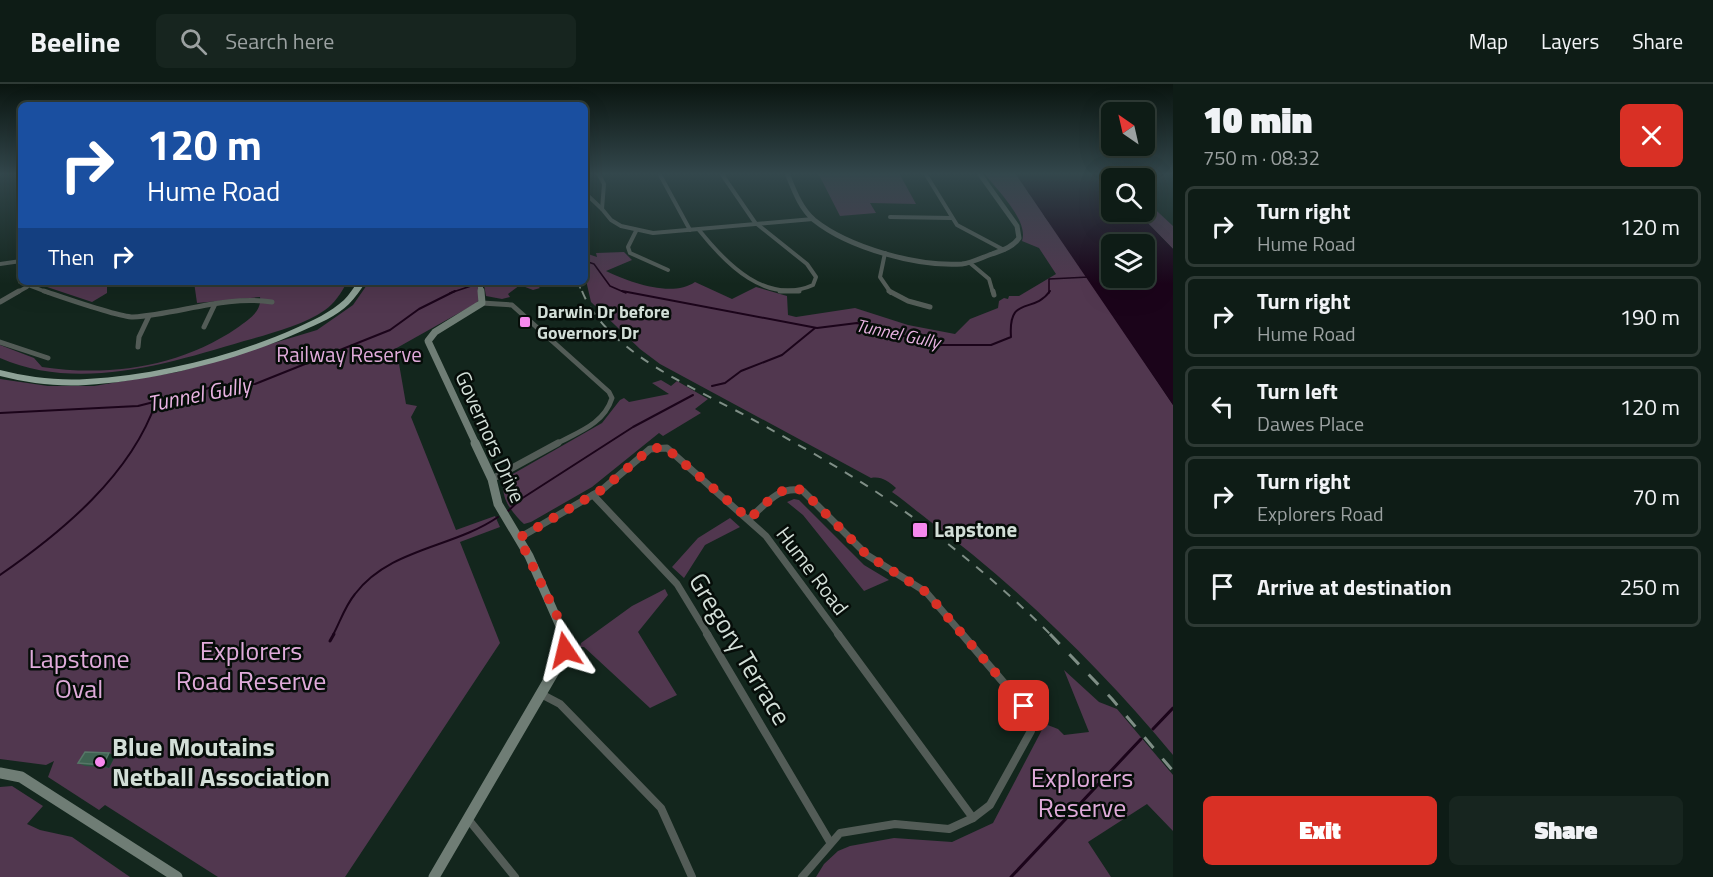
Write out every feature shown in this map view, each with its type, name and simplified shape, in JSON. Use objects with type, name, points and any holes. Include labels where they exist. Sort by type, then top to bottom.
[{"type":"highway","points":[[0,365],[37,374],[74,377],[119,375],[161,368],[305,325],[338,305],[354,285]]},
{"type":"highway","points":[[0,373],[28,379],[87,382],[129,378],[174,369],[310,328],[344,307],[360,285]]},
{"type":"main road","points":[[480,285],[482,300]]},
{"type":"main road","name":"Governors Drive","points":[[435,877],[563,655],[565,635],[519,538],[498,504],[492,479],[428,341],[435,332],[482,300]]},
{"type":"main road","points":[[0,772],[21,777],[38,787],[177,877]]},
{"type":"street","points":[[603,210],[613,222],[636,231],[653,233],[813,219]]},
{"type":"street","points":[[679,210],[690,230]]},
{"type":"street","points":[[699,230],[725,259],[762,286],[793,292],[813,285],[816,277],[813,269],[777,243],[757,224],[747,210]]},
{"type":"street","points":[[805,210],[813,219],[847,240],[885,253],[941,264],[970,263],[1004,250],[1017,241],[1020,234],[1006,210]]},
{"type":"street","points":[[947,210],[960,227],[1004,250]]},
{"type":"street","points":[[890,217],[952,218]]},
{"type":"street","points":[[636,231],[628,247],[630,253],[668,270]]},
{"type":"street","points":[[885,253],[879,276],[884,288],[902,300],[930,307]]},
{"type":"street","points":[[0,264],[18,261]]},
{"type":"street","points":[[970,263],[989,279],[994,295]]},
{"type":"street","points":[[0,302],[27,286],[125,317],[149,316],[185,307],[259,300],[272,302]]},
{"type":"street","points":[[482,300],[513,306],[609,392],[612,398],[608,411],[598,421],[492,479]]},
{"type":"street","points":[[204,327],[215,304]]},
{"type":"street","points":[[138,347],[138,336],[149,316]]},
{"type":"street","points":[[0,342],[48,358]]},
{"type":"street","name":"Hume Road","points":[[519,538],[617,479],[650,449],[665,447],[769,539],[973,818]]},
{"type":"street","points":[[749,519],[782,491],[789,488],[804,492],[867,555],[926,592],[1031,715],[1033,721],[1030,731],[990,805],[973,818],[946,829],[895,824],[845,832],[830,842],[802,877]]},
{"type":"street","name":"Gregory Terrace","points":[[592,495],[677,584],[830,842]]},
{"type":"street","points":[[541,694],[560,704],[661,808],[692,877]]},
{"type":"street","points":[[468,819],[515,877]]},
{"type":"green space","points":[[837,210],[874,210],[876,213],[840,216]]},
{"type":"green space","points":[[1013,210],[1041,210],[1173,405],[1173,755],[1117,691],[1057,630],[993,572],[892,492],[896,488],[890,483],[881,478],[871,478],[660,364],[640,349],[591,302],[587,285],[588,254],[597,257],[596,253],[624,252],[632,260],[606,271],[650,287],[675,289],[695,282],[732,299],[756,287],[787,296],[788,315],[796,317],[855,308],[908,325],[955,334],[970,319],[998,308],[999,301],[1004,298],[1019,296],[1056,274],[1039,248],[1022,241],[1023,233]]},
{"type":"green space","points":[[1155,210],[1173,226],[1173,249],[1147,222],[1155,222]]},
{"type":"green space","points":[[41,285],[107,285],[107,293],[92,302]]},
{"type":"green space","points":[[194,285],[345,285],[332,304],[307,320],[264,335],[154,365],[91,374],[60,373],[30,368],[0,358],[0,345],[34,358],[42,367],[93,371],[143,366],[192,352],[215,341],[246,322],[257,311],[260,297],[197,303]]},
{"type":"green space","name":"Explorers Road Reserve","points":[[367,285],[484,285],[478,287],[479,300],[475,304],[386,354],[398,358],[406,404],[417,406],[411,417],[456,530],[495,516],[500,527],[460,542],[500,643],[345,877],[218,877],[105,805],[99,810],[48,777],[54,761],[46,765],[0,759],[0,379],[48,386],[94,386],[178,372],[317,330],[353,305]]},
{"type":"green space","name":"Explorers Road Reserve","points":[[484,285],[520,285],[508,294],[510,297],[502,299],[486,296]]},
{"type":"green space","name":"Explorers Road Reserve","points":[[520,285],[536,285],[540,288],[533,290]]},
{"type":"green space","points":[[661,380],[671,386],[677,381],[708,399],[695,409],[701,413],[663,436],[659,433],[592,487],[524,524],[511,510],[505,497],[503,491],[506,478],[602,423],[620,400],[624,398],[629,402],[669,394],[652,383]]},
{"type":"green space","points":[[794,499],[799,500],[864,565],[889,580],[864,591],[803,515],[787,502]]},
{"type":"green space","points":[[730,518],[740,527],[705,545],[684,578],[672,567],[698,538]]},
{"type":"green space","points":[[665,589],[668,595],[638,632],[677,695],[650,708],[584,647],[580,647],[581,643],[632,606]]},
{"type":"green space","name":"Explorers Reserve","points":[[1064,670],[1099,702],[1117,709],[1173,775],[1173,831],[1147,804],[1088,842],[1111,877],[816,877],[824,864],[838,851],[850,846],[894,838],[952,842],[993,823],[1045,724],[1058,729],[1064,735],[1089,732]]},
{"type":"green space","points":[[12,786],[43,806],[27,824],[40,830],[72,837],[130,877],[0,877],[0,787]]},
{"type":"shaded area","points":[[1040,210],[1101,210],[1101,222],[1147,222],[1173,249],[1173,405]]},
{"type":"building","points":[[85,752],[109,753],[103,765],[78,763]]},
{"type":"waterway","name":"Tunnel Gully","points":[[588,262],[594,264],[610,286],[626,293]]},
{"type":"waterway","name":"Tunnel Gully","points":[[1049,292],[1049,279],[1089,277]]},
{"type":"waterway","name":"Tunnel Gully","points":[[453,292],[474,285]]},
{"type":"waterway","name":"Tunnel Gully","points":[[622,291],[817,328],[857,323],[936,345],[991,345],[1011,337],[1013,315],[1023,307],[1043,298],[1049,292]]},
{"type":"waterway","name":"Tunnel Gully","points":[[0,413],[138,406],[221,385],[255,384],[390,330],[419,309],[453,292]]},
{"type":"waterway","points":[[712,386],[725,383],[741,371],[782,355],[815,328]]},
{"type":"waterway","points":[[508,511],[521,499],[633,427],[693,395]]},
{"type":"waterway","points":[[0,575],[47,540],[92,500],[130,454],[145,429],[156,402]]},
{"type":"waterway","points":[[333,635],[345,609],[369,579],[404,558],[462,536],[498,517]]},
{"type":"waterway","points":[[330,641],[334,634]]},
{"type":"waterway","points":[[1153,729],[1173,708]]},
{"type":"waterway","points":[[1011,877],[1141,739]]},
{"type":"railway","points":[[579,285],[582,293]]},
{"type":"railway","points":[[582,291],[594,313],[611,333],[632,351],[679,381],[797,444],[875,491],[967,559],[1051,635]]},
{"type":"railway","points":[[1051,635],[1112,699],[1173,771]]},
{"type":"place","name":"Darwin Dr before Governors Dr","points":[[525,322]]},
{"type":"place","name":"Lapstone","points":[[920,530]]},
{"type":"place","name":"Blue Moutains Netball Association","points":[[100,762]]},
{"type":"route","points":[[565,650],[565,635],[561,624],[519,538],[603,489],[626,472],[650,449],[665,447],[749,519],[785,489],[794,487],[803,491],[867,555],[926,592],[1024,706]]},
{"type":"park label","name":"Railway Reserve","points":[[349,355]]},
{"type":"park label","name":"Lapstone Oval","points":[[79,674]]}]
